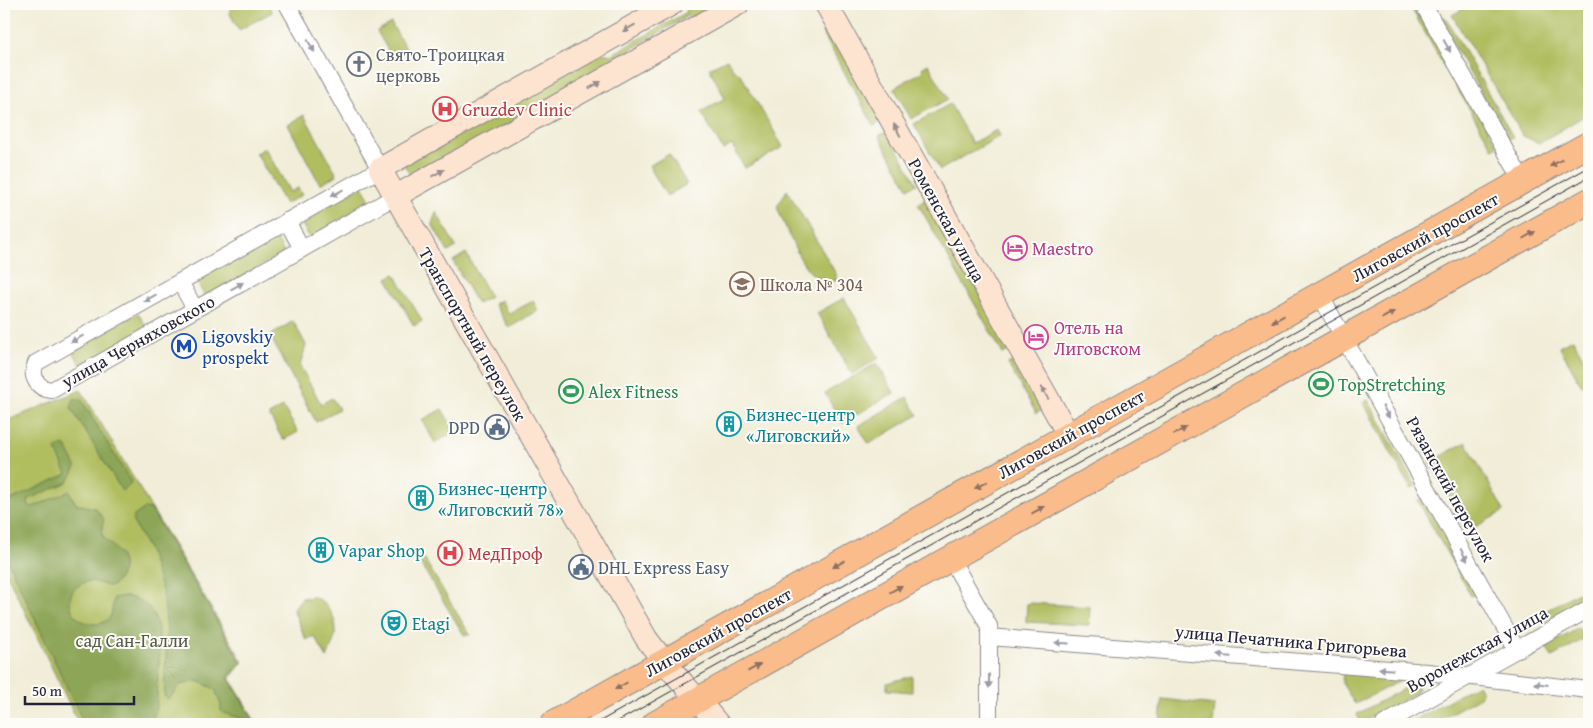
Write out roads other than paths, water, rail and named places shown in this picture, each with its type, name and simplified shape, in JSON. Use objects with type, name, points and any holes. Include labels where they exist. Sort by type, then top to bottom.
[{"type":"main road","name":"Лиговский проспект","points":[[553,724],[1589,144]]},
{"type":"main road","points":[[655,724],[1589,201]]},
{"type":"street","name":"Транспортный переулок","points":[[287,4],[644,634],[663,662],[705,696]]},
{"type":"street","name":"улица Черняховского","points":[[672,4],[36,363],[33,372],[36,381],[42,388],[52,390],[738,4]]},
{"type":"street","name":"Роменская улица","points":[[826,4],[1069,436]]},
{"type":"street","points":[[1423,4],[1524,182]]},
{"type":"street","points":[[286,221],[302,249]]},
{"type":"street","points":[[180,282],[195,309]]},
{"type":"street","name":"Рязанский переулок","points":[[1320,295],[1517,650]]},
{"type":"street","points":[[951,558],[989,626],[989,724]]},
{"type":"street","name":"Воронежская улица","points":[[1384,724],[1589,609]]},
{"type":"street","name":"улица Печатника Григорьева","points":[[989,637],[1470,676],[1589,690]]},
{"type":"street","points":[[705,696],[718,724]]},
{"type":"street","points":[[705,696],[733,724]]},
{"type":"tram line","points":[[595,724],[1589,167]]},
{"type":"tram line","points":[[613,724],[1589,177]]},
{"type":"place","name":"Свято-Троицкая церковь","points":[[359,64]]},
{"type":"place","name":"Gruzdev Clinic","points":[[445,109]]},
{"type":"place","name":"Maestro","points":[[1015,248]]},
{"type":"place","name":"Школа № 304","points":[[742,284]]},
{"type":"place","name":"Отель на Лиговском","points":[[1036,337]]},
{"type":"place","name":"Ligovskiy prospekt","points":[[184,346]]},
{"type":"place","name":"TopStretching","points":[[1321,384]]},
{"type":"place","name":"Alex Fitness","points":[[571,391]]},
{"type":"place","name":"Бизнес-центр «Лиговский»","points":[[729,424]]},
{"type":"place","name":"DPD","points":[[497,427]]},
{"type":"place","name":"Бизнес-центр «Лиговский 78»","points":[[421,498]]},
{"type":"place","name":"Vapar Shop","points":[[321,550]]},
{"type":"place","name":"МедПроф","points":[[450,553]]},
{"type":"place","name":"DHL Express Easy","points":[[581,567]]},
{"type":"place","name":"Etagi","points":[[394,623]]},
{"type":"park label","name":"сад Сан-Галли","points":[[132,640]]}]
